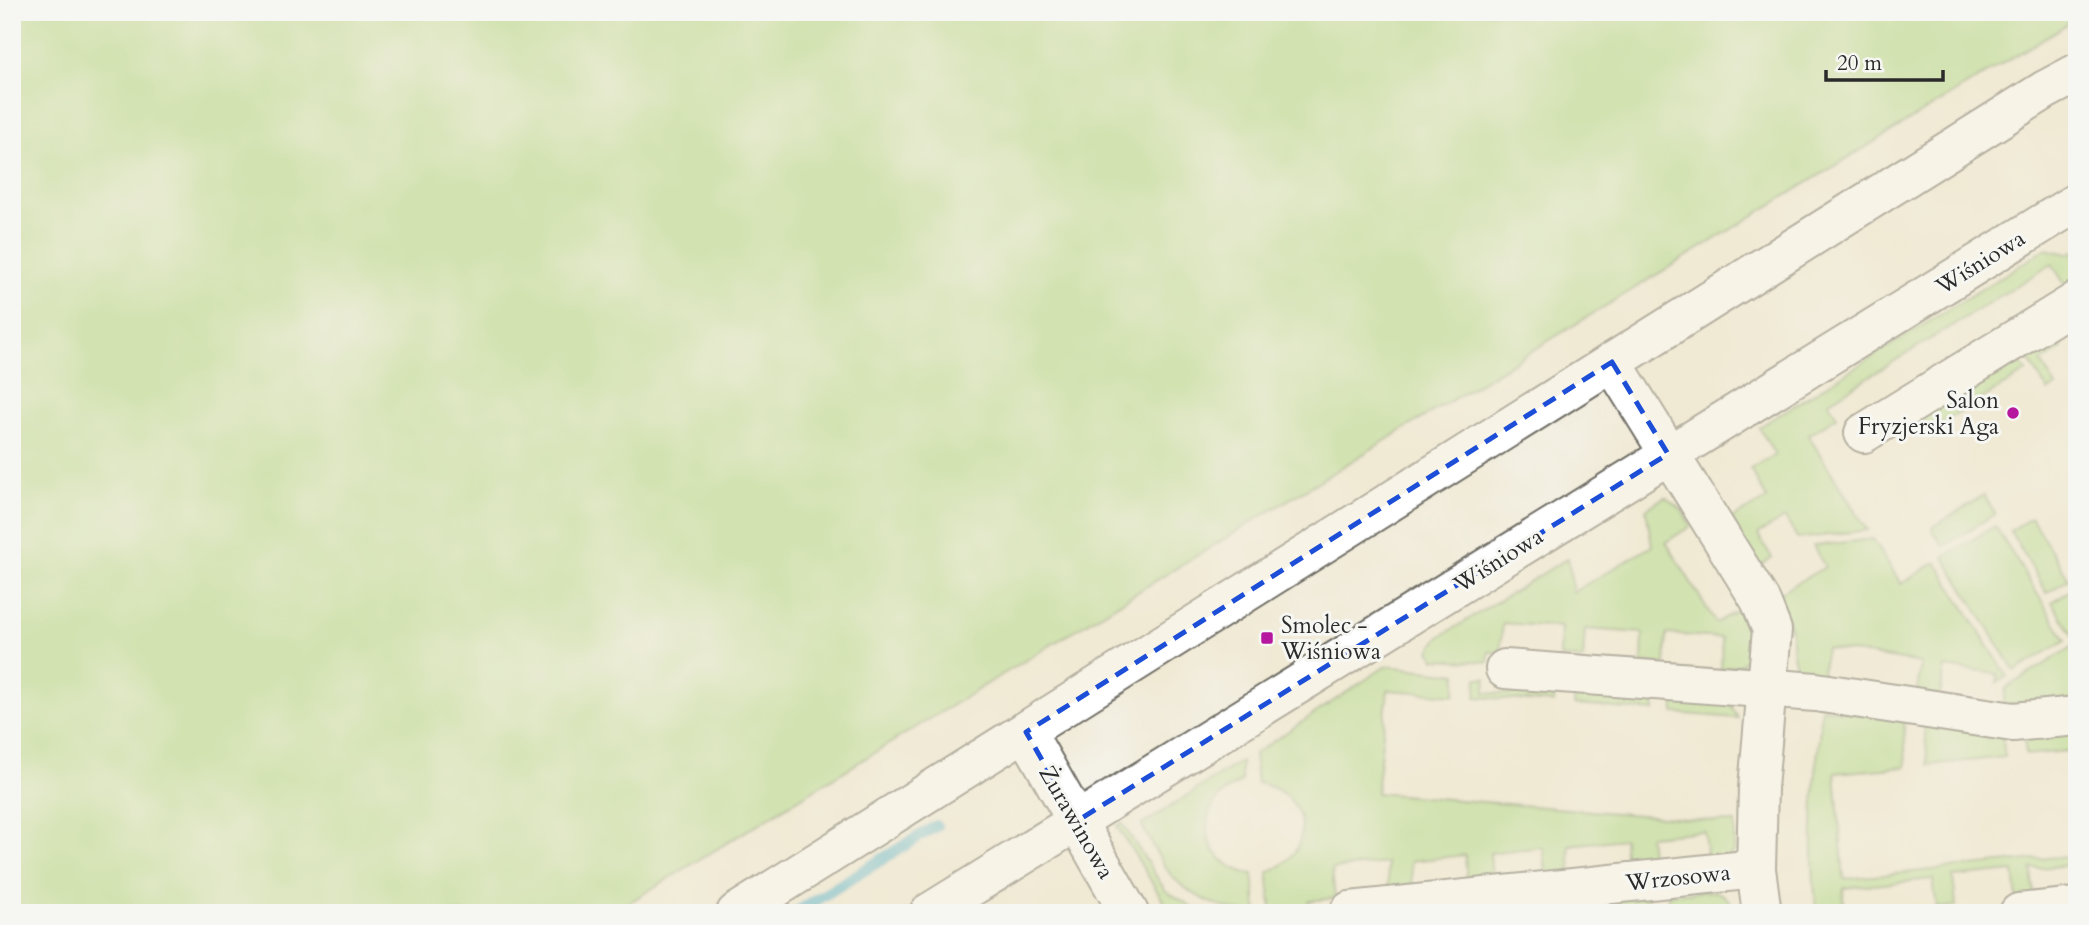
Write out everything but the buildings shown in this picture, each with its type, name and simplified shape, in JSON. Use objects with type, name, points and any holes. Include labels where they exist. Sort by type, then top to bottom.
[{"type":"street","points":[[736,913],[2045,90],[2077,73]]},
{"type":"street","name":"Wiśniowa","points":[[929,913],[1668,454],[2074,212]]},
{"type":"street","points":[[1864,433],[2077,301]]},
{"type":"street","name":"Wrzosowa","points":[[1612,362],[1760,600],[1772,631],[1758,788],[1756,869],[1762,913]]},
{"type":"street","points":[[1505,669],[1816,692],[2013,722],[2077,716]]},
{"type":"street","name":"Żurawinowa","points":[[1026,732],[1129,913]]},
{"type":"street","name":"Wrzosowa","points":[[1350,911],[1756,869]]},
{"type":"street","points":[[2019,913],[2077,906]]},
{"type":"highlighted area","points":[[1612,362],[1668,454],[1077,821],[1026,732]]},
{"type":"green space","points":[[12,12],[2077,12],[2077,18],[612,913],[12,913]]},
{"type":"green space","points":[[2046,249],[2068,254],[2073,251],[2077,271],[2068,289],[2052,264],[1828,402],[1837,417],[1808,435],[1867,530],[1798,539],[1785,518],[1758,534],[1772,558],[1759,566],[1731,519],[1767,499],[1750,469],[1775,455],[1759,427]]},
{"type":"green space","points":[[2055,337],[2061,341],[2062,349],[2041,362],[2056,387],[2048,391],[2024,352]]},
{"type":"green space","points":[[2017,357],[2026,372],[1921,436],[1912,421]]},
{"type":"green space","points":[[1984,495],[1995,514],[1943,546],[1932,528]]},
{"type":"green space","points":[[1665,497],[1681,509],[1691,526],[1666,542],[1716,623],[1742,607],[1753,632],[1752,653],[1740,665],[1721,669],[1722,638],[1667,634],[1665,665],[1642,663],[1643,633],[1585,629],[1583,659],[1560,657],[1561,627],[1503,623],[1500,652],[1489,652],[1488,662],[1435,659],[1430,651],[1438,638],[1568,558],[1573,592],[1652,546],[1646,509]]},
{"type":"green space","points":[[2031,518],[2069,579],[2047,593],[2010,531]]},
{"type":"green space","points":[[1995,526],[2066,640],[2015,671],[1944,557]]},
{"type":"green space","points":[[1873,539],[1901,584],[1936,562],[2007,676],[1997,683],[1998,674],[1945,667],[1940,695],[1917,692],[1921,663],[1826,648],[1821,677],[1810,675],[1798,668],[1790,627],[1777,594],[1825,567],[1813,546]]},
{"type":"green space","points":[[2074,588],[2077,633],[2073,635],[2052,602]]},
{"type":"green space","points":[[2077,644],[2077,703],[2003,705],[2006,688]]},
{"type":"green space","points":[[1386,666],[1457,674],[1455,695],[1388,690],[1376,793],[1735,823],[1734,851],[1728,857],[1707,861],[1704,831],[1649,836],[1652,866],[1626,869],[1624,839],[1569,845],[1571,874],[1547,877],[1543,847],[1490,853],[1492,882],[1467,885],[1465,855],[1411,861],[1413,891],[1389,893],[1387,863],[1332,869],[1335,898],[1309,901],[1310,912],[1272,913],[1268,872],[1284,864],[1295,852],[1301,824],[1297,810],[1288,798],[1275,788],[1257,783],[1254,754]]},
{"type":"green space","points":[[1477,678],[1486,678],[1485,693],[1515,694],[1523,684],[1555,685],[1554,703],[1476,697]]},
{"type":"green space","points":[[1576,688],[1655,695],[1654,711],[1574,705]]},
{"type":"green space","points":[[1675,697],[1731,705],[1738,718],[1674,713]]},
{"type":"green space","points":[[1822,708],[1904,721],[1906,767],[1835,773],[1844,879],[2077,855],[2077,864],[2031,869],[2034,898],[2017,900],[2014,871],[1953,877],[1956,906],[1937,908],[1933,879],[1843,888],[1845,913],[1817,913],[1813,836]]},
{"type":"green space","points":[[1924,724],[2002,735],[2005,757],[1928,765]]},
{"type":"green space","points":[[2077,733],[2077,750],[2026,755],[2024,738]]},
{"type":"green space","points":[[1241,761],[1241,782],[1215,802],[1209,814],[1208,838],[1220,858],[1230,866],[1253,874],[1257,913],[1212,903],[1181,885],[1164,865],[1142,825]]},
{"type":"green space","points":[[1122,823],[1165,890],[1202,913],[1171,913],[1117,826]]},
{"type":"green space","points":[[1714,891],[1725,896],[1732,906],[1669,912],[1668,894]]},
{"type":"green space","points":[[1647,896],[1648,913],[1570,913],[1570,904]]},
{"type":"waterway","points":[[795,913],[936,826]]},
{"type":"place","name":"Salon Fryzjerski Aga","points":[[2013,413]]},
{"type":"place","name":"Smolec - Wiśniowa","points":[[1267,638]]}]
